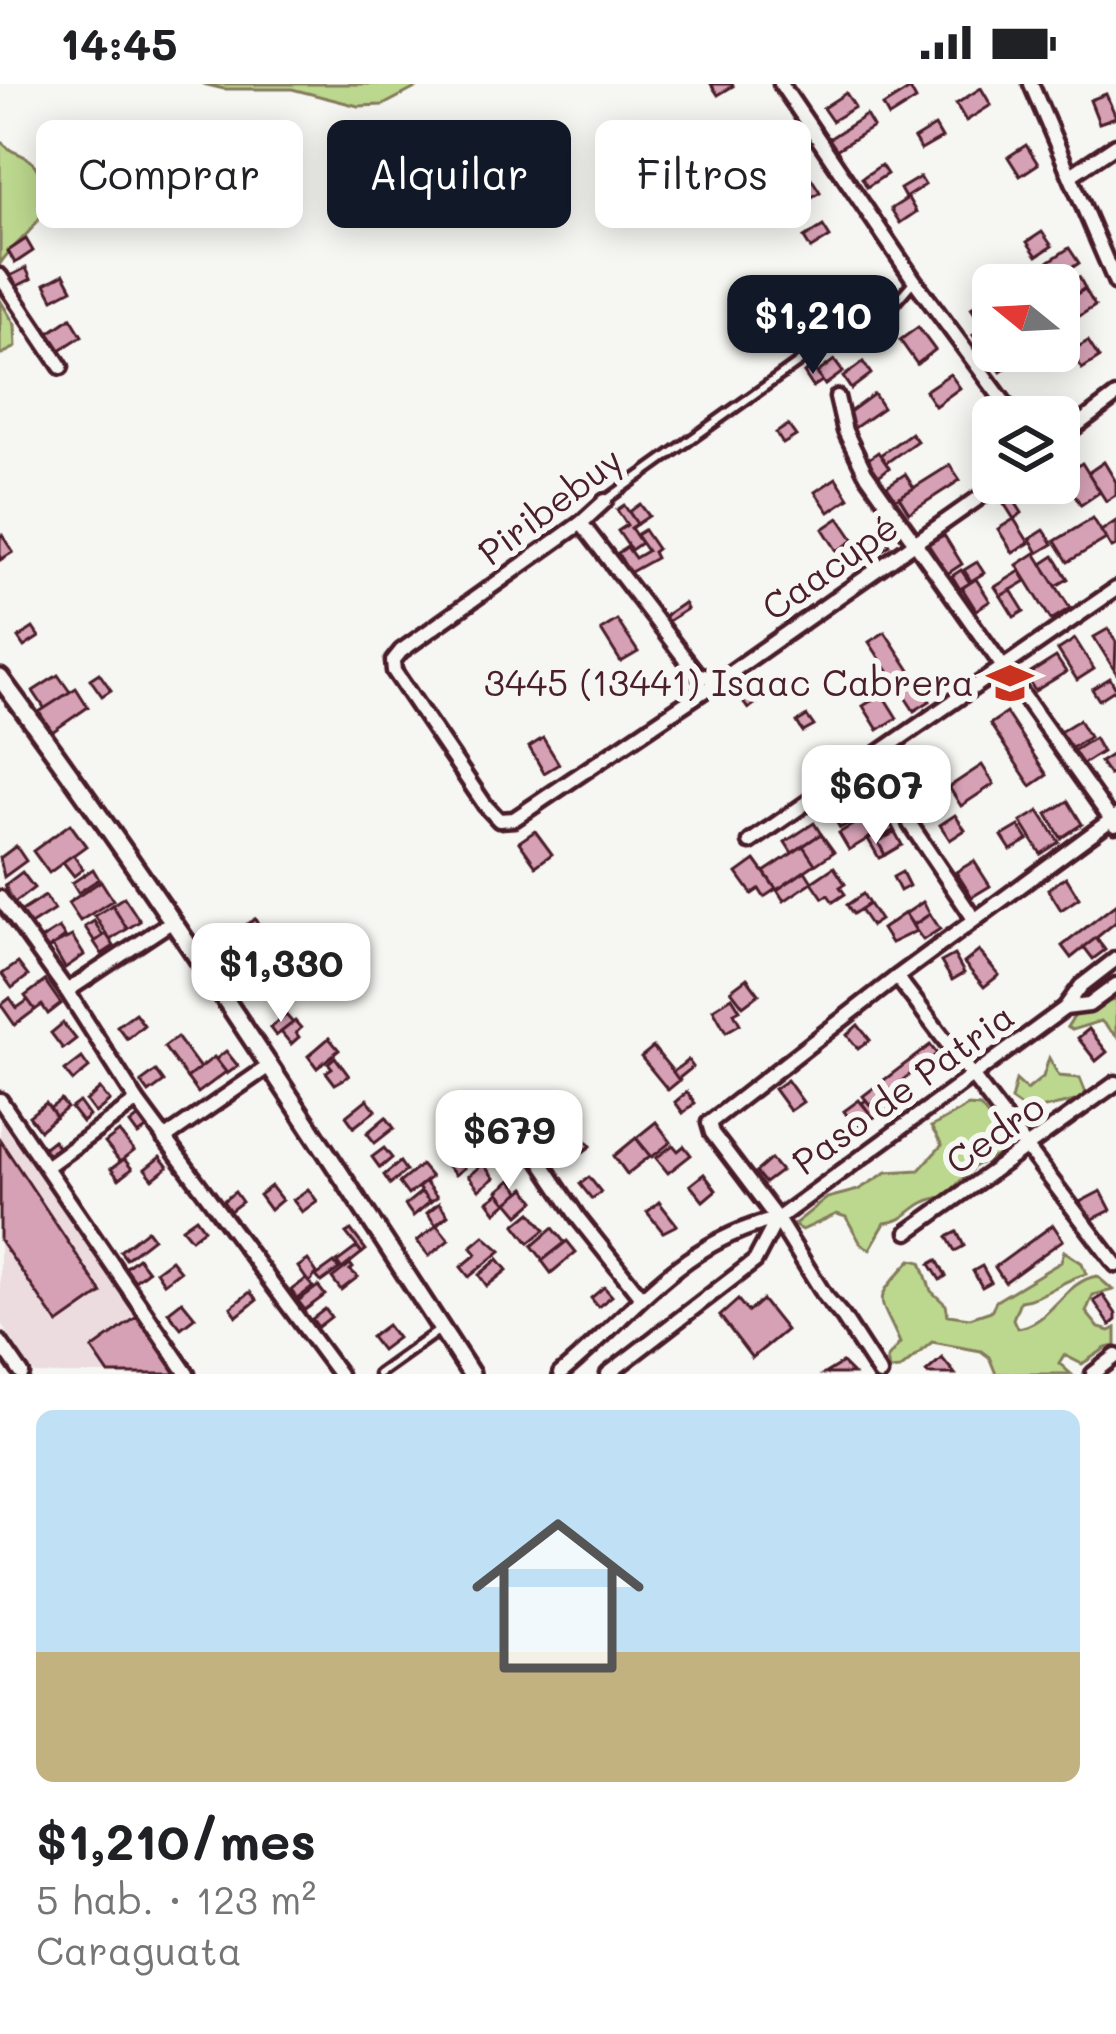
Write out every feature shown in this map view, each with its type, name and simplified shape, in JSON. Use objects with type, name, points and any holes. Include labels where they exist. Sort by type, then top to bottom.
[{"type":"street","points":[[781,84],[1000,396]]},
{"type":"street","points":[[1031,84],[1116,283]]},
{"type":"street","points":[[1071,175],[1116,145]]},
{"type":"street","points":[[0,276],[61,367]]},
{"type":"street","points":[[1080,423],[1116,396]]},
{"type":"street","points":[[837,397],[845,431],[866,472],[1115,821],[897,976],[709,1123],[708,1128],[777,1219],[880,1374]]},
{"type":"street","name":"Piribebuy","points":[[514,819],[499,820],[484,805],[394,671],[393,662],[401,651],[605,501]]},
{"type":"street","name":"Caacupé","points":[[514,819],[972,503]]},
{"type":"street","points":[[580,523],[697,674],[720,680]]},
{"type":"street","points":[[750,842],[1116,589]]},
{"type":"street","points":[[0,679],[70,772],[370,1214],[471,1374]]},
{"type":"street","points":[[910,824],[974,919]]},
{"type":"street","points":[[0,898],[67,991],[137,1102],[339,1374]]},
{"type":"street","points":[[67,991],[171,922]]},
{"type":"street","name":"Paso de Patria","points":[[560,1374],[595,1346],[664,1276],[737,1228],[777,1219],[1065,1008],[1081,986],[1116,959]]},
{"type":"street","points":[[897,976],[1116,1264]]},
{"type":"street","name":"Paso de Patria","points":[[1065,1008],[1089,1005],[1116,985]]},
{"type":"street","points":[[164,1139],[269,1066]]},
{"type":"street","name":"Cedro","points":[[908,1232],[1116,1083]]},
{"type":"street","points":[[0,1100],[187,1374]]},
{"type":"street","points":[[46,1167],[137,1102]]},
{"type":"street","points":[[522,1134],[579,1219],[641,1297]]},
{"type":"street","name":"Paso de Patria","points":[[608,1374],[755,1261],[777,1219]]},
{"type":"street","points":[[0,1342],[22,1374]]},
{"type":"street","points":[[1093,1374],[1116,1357]]},
{"type":"lane","name":"Piribebuy","points":[[605,501],[837,335],[893,305],[914,280]]},
{"type":"lane","points":[[378,1374],[442,1329]]},
{"type":"shaded area","points":[[0,1100],[185,1374],[35,1374],[0,1322]]},
{"type":"green space","points":[[203,84],[423,84],[383,105],[358,106],[292,89],[224,89]]},
{"type":"green space","points":[[0,140],[36,168],[36,224],[0,264]]},
{"type":"green space","points":[[0,300],[15,325],[16,347],[0,355]]},
{"type":"green space","points":[[1116,1000],[1116,1036],[1101,1021],[1072,1030],[1067,1027],[1088,1007]]},
{"type":"green space","points":[[1049,1058],[1059,1076],[1080,1078],[1088,1098],[1028,1112],[1011,1100],[1016,1080],[1027,1090],[1043,1077]]},
{"type":"green space","points":[[968,1106],[980,1107],[988,1117],[1003,1154],[976,1165],[945,1197],[885,1223],[870,1249],[861,1244],[846,1217],[837,1214],[802,1230],[793,1225],[827,1198],[858,1190],[887,1172],[919,1170],[942,1145],[931,1127]]},
{"type":"green space","points":[[1064,1251],[1082,1263],[1086,1274],[1020,1301],[1013,1319],[1017,1328],[1039,1319],[1075,1286],[1097,1276],[1113,1290],[1093,1295],[1086,1312],[1099,1328],[1116,1328],[1116,1346],[1082,1364],[1064,1355],[1059,1363],[1071,1374],[996,1374],[981,1351],[932,1342],[900,1369],[889,1370],[887,1359],[900,1343],[882,1300],[911,1260],[921,1262],[931,1291],[946,1305],[948,1315],[970,1318],[991,1311],[996,1301],[1061,1262]]},
{"type":"building","points":[[711,84],[732,84],[733,86],[718,95]]},
{"type":"building","points":[[981,88],[991,105],[966,121],[956,104]]},
{"type":"building","points":[[910,89],[916,100],[889,117],[883,106]]},
{"type":"building","points":[[846,93],[855,107],[832,121],[823,108]]},
{"type":"building","points":[[1106,94],[1116,117],[1099,123],[1090,100]]},
{"type":"building","points":[[866,115],[873,127],[836,150],[829,139]]},
{"type":"building","points":[[935,126],[942,138],[921,150],[914,139]]},
{"type":"building","points":[[1026,145],[1038,164],[1020,176],[1008,157]]},
{"type":"building","points":[[881,165],[887,174],[867,187],[862,178]]},
{"type":"building","points":[[920,177],[925,185],[905,198],[900,189]]},
{"type":"building","points":[[908,198],[916,212],[900,223],[891,209]]},
{"type":"building","points":[[823,226],[830,237],[811,249],[804,238]]},
{"type":"building","points":[[1042,232],[1052,246],[1037,256],[1027,242]]},
{"type":"building","points":[[26,239],[33,251],[15,263],[8,251]]},
{"type":"building","points":[[1069,248],[1079,263],[1078,264],[1045,264]]},
{"type":"building","points":[[26,268],[31,279],[15,287],[10,276]]},
{"type":"building","points":[[64,274],[72,289],[53,299],[45,284]]},
{"type":"building","points":[[1085,289],[1095,306],[1080,316],[1080,292]]},
{"type":"building","points":[[71,318],[82,336],[60,350],[49,333]]},
{"type":"building","points":[[918,327],[935,350],[917,364],[900,340]]},
{"type":"building","points":[[1088,341],[1099,358],[1082,369],[1080,366],[1080,346]]},
{"type":"building","points":[[834,360],[843,372],[825,385],[817,373]]},
{"type":"building","points":[[863,362],[871,374],[851,389],[843,377]]},
{"type":"building","points":[[813,367],[822,381],[813,387],[804,373]]},
{"type":"building","points":[[950,374],[960,388],[935,406],[925,391]]},
{"type":"building","points":[[874,394],[883,408],[853,429],[844,416]]},
{"type":"building","points":[[788,425],[796,436],[783,444],[776,433]]},
{"type":"building","points":[[911,433],[917,441],[886,463],[880,455]]},
{"type":"building","points":[[878,452],[889,468],[876,478],[864,462]]},
{"type":"building","points":[[1104,462],[1116,482],[1116,495],[1106,501],[1088,473]]},
{"type":"building","points":[[1080,464],[1100,492],[1081,505],[1080,503]]},
{"type":"building","points":[[950,465],[960,480],[909,513],[899,497]]},
{"type":"building","points":[[905,474],[914,488],[896,499],[887,486]]},
{"type":"building","points":[[836,478],[849,498],[829,512],[815,492]]},
{"type":"building","points":[[640,504],[649,516],[637,524],[629,512]]},
{"type":"building","points":[[1005,504],[1016,504],[1022,513],[1014,519]]},
{"type":"building","points":[[624,505],[637,524],[631,528],[641,543],[631,550],[618,531],[627,525],[617,510]]},
{"type":"building","points":[[839,518],[854,540],[837,551],[823,529]]},
{"type":"building","points":[[1093,518],[1106,539],[1068,562],[1055,541]]},
{"type":"building","points":[[1014,519],[1029,543],[1013,553],[998,529]]},
{"type":"building","points":[[1116,521],[1116,546],[1112,548],[1101,531]]},
{"type":"building","points":[[878,527],[890,545],[851,570],[840,552]]},
{"type":"building","points":[[644,530],[657,549],[653,552],[656,558],[629,573],[618,553],[627,547],[635,558],[647,551],[636,535]]},
{"type":"building","points":[[1044,530],[1053,544],[1038,553],[1030,539]]},
{"type":"building","points":[[944,535],[962,564],[947,574],[928,544]]},
{"type":"building","points":[[0,536],[13,552],[0,560]]},
{"type":"building","points":[[1035,553],[1070,608],[1051,620],[1017,565]]},
{"type":"building","points":[[1054,556],[1068,579],[1056,586],[1042,564]]},
{"type":"building","points":[[977,562],[984,573],[971,581],[964,570]]},
{"type":"building","points":[[961,570],[970,583],[960,589],[952,576]]},
{"type":"building","points":[[1020,571],[1026,581],[1001,596],[995,587]]},
{"type":"building","points":[[976,579],[990,601],[976,610],[962,588]]},
{"type":"building","points":[[1011,590],[1024,611],[1014,617],[1001,596]]},
{"type":"building","points":[[684,603],[687,609],[662,625],[659,620]]},
{"type":"building","points":[[617,620],[638,652],[621,662],[601,630]]},
{"type":"building","points":[[33,628],[39,637],[24,647],[18,638]]},
{"type":"building","points":[[1108,629],[1116,642],[1115,671],[1094,637]]},
{"type":"building","points":[[885,632],[930,701],[914,711],[869,642]]},
{"type":"building","points":[[1075,639],[1094,669],[1077,680],[1058,650]]},
{"type":"building","points":[[1056,657],[1066,672],[1035,691],[1026,676]]},
{"type":"building","points":[[99,673],[111,690],[102,696],[90,679]]},
{"type":"building","points":[[58,675],[70,692],[45,709],[33,691]]},
{"type":"building","points":[[1110,678],[1116,689],[1099,700],[1092,689]]},
{"type":"building","points":[[750,680],[763,698],[748,709],[735,691]]},
{"type":"building","points":[[76,688],[88,707],[52,732],[39,712]]},
{"type":"building","points":[[882,694],[897,718],[878,730],[863,706]]},
{"type":"building","points":[[1006,713],[1047,775],[1031,786],[990,724]]},
{"type":"building","points":[[807,716],[814,726],[803,732],[797,722]]},
{"type":"building","points":[[1079,720],[1089,737],[1069,750],[1058,733]]},
{"type":"building","points":[[543,738],[559,764],[544,773],[529,747]]},
{"type":"building","points":[[1094,738],[1102,752],[1078,767],[1070,753]]},
{"type":"building","points":[[1116,752],[1116,771],[1109,775],[1100,762]]},
{"type":"building","points":[[982,765],[994,784],[961,806],[949,787]]},
{"type":"building","points":[[845,793],[859,818],[840,828],[826,804]]},
{"type":"building","points":[[1068,801],[1082,824],[1061,838],[1047,814]]},
{"type":"building","points":[[871,802],[878,814],[866,821],[874,835],[849,850],[839,833],[864,818],[859,808]]},
{"type":"building","points":[[884,811],[894,830],[877,840],[866,821]]},
{"type":"building","points":[[1039,811],[1059,842],[1041,854],[1021,822]]},
{"type":"building","points":[[955,815],[965,830],[950,840],[940,825]]},
{"type":"building","points":[[814,823],[821,834],[792,853],[785,842]]},
{"type":"building","points":[[70,824],[86,846],[49,873],[33,851]]},
{"type":"building","points":[[1019,826],[1028,840],[1011,850],[1002,836]]},
{"type":"building","points":[[535,831],[552,854],[536,866],[519,842]]},
{"type":"building","points":[[895,832],[902,845],[885,855],[878,842]]},
{"type":"building","points":[[821,834],[834,852],[815,865],[803,846]]},
{"type":"building","points":[[874,835],[885,855],[879,858],[868,839]]},
{"type":"building","points":[[16,846],[26,861],[4,877],[0,858]]},
{"type":"building","points":[[803,846],[815,864],[777,890],[764,872]]},
{"type":"building","points":[[73,855],[83,869],[74,876],[63,862]]},
{"type":"building","points":[[755,860],[776,889],[764,897],[759,889],[752,894],[737,873]]},
{"type":"building","points":[[974,861],[990,886],[972,897],[956,872]]},
{"type":"building","points":[[834,867],[845,884],[840,887],[845,894],[833,902],[828,895],[823,898],[812,882]]},
{"type":"building","points":[[93,869],[99,879],[78,893],[72,883]]},
{"type":"building","points":[[805,871],[812,882],[784,901],[777,890]]},
{"type":"building","points":[[22,872],[34,888],[13,904],[5,885]]},
{"type":"building","points":[[902,872],[909,886],[900,891],[893,877]]},
{"type":"building","points":[[1066,877],[1079,898],[1061,910],[1048,889]]},
{"type":"building","points":[[101,881],[113,900],[80,921],[68,903]]},
{"type":"building","points":[[863,894],[869,904],[853,914],[847,905]]},
{"type":"building","points":[[45,896],[54,910],[29,926],[20,912]]},
{"type":"building","points":[[124,897],[140,921],[127,929],[112,905]]},
{"type":"building","points":[[923,902],[930,914],[913,925],[905,914]]},
{"type":"building","points":[[869,904],[880,920],[871,926],[860,910]]},
{"type":"building","points":[[1116,904],[1116,922],[1071,958],[1062,946]]},
{"type":"building","points":[[112,905],[127,929],[110,940],[95,916]]},
{"type":"building","points":[[905,913],[916,931],[891,943],[882,929]]},
{"type":"building","points":[[930,914],[940,929],[923,940],[913,926]]},
{"type":"building","points":[[255,919],[260,928],[247,937],[241,928]]},
{"type":"building","points":[[94,921],[103,936],[95,942],[85,927]]},
{"type":"building","points":[[59,928],[65,937],[47,950],[40,940]]},
{"type":"building","points":[[106,934],[114,946],[102,954],[94,942]]},
{"type":"building","points":[[72,936],[84,955],[65,968],[52,946]]},
{"type":"building","points":[[238,936],[247,950],[223,966],[220,954]]},
{"type":"building","points":[[1096,938],[1105,950],[1093,959],[1084,947]]},
{"type":"building","points":[[979,951],[999,975],[984,987],[964,963]]},
{"type":"building","points":[[954,955],[964,973],[952,980],[941,962]]},
{"type":"building","points":[[258,957],[266,969],[243,984],[235,972]]},
{"type":"building","points":[[18,963],[28,976],[12,988],[2,974]]},
{"type":"building","points":[[747,978],[759,994],[743,1006],[731,990]]},
{"type":"building","points":[[45,981],[61,1004],[48,1014],[42,1005],[35,1010],[25,996]]},
{"type":"building","points":[[732,997],[740,1010],[734,1013],[740,1024],[726,1032],[713,1009]]},
{"type":"building","points":[[10,998],[17,1008],[28,1000],[35,1010],[15,1025],[1,1005]]},
{"type":"building","points":[[135,1013],[144,1025],[127,1039],[117,1026]]},
{"type":"building","points":[[286,1015],[293,1023],[276,1036],[270,1028]]},
{"type":"building","points":[[295,1021],[301,1028],[291,1044],[281,1032]]},
{"type":"building","points":[[63,1023],[76,1039],[63,1049],[51,1033]]},
{"type":"building","points":[[858,1025],[870,1040],[858,1049],[847,1035]]},
{"type":"building","points":[[1089,1029],[1107,1052],[1096,1061],[1078,1038]]},
{"type":"building","points":[[177,1037],[200,1068],[187,1078],[164,1047]]},
{"type":"building","points":[[329,1038],[339,1050],[317,1068],[308,1056]]},
{"type":"building","points":[[930,1045],[937,1054],[870,1105],[863,1096]]},
{"type":"building","points":[[653,1047],[680,1080],[668,1090],[641,1057]]},
{"type":"building","points":[[226,1051],[238,1066],[227,1074],[216,1059]]},
{"type":"building","points":[[214,1057],[226,1072],[198,1093],[187,1078]]},
{"type":"building","points":[[335,1057],[349,1076],[335,1084],[326,1072]]},
{"type":"building","points":[[82,1058],[89,1068],[73,1081],[65,1071]]},
{"type":"building","points":[[688,1060],[693,1067],[678,1079],[673,1072]]},
{"type":"building","points":[[156,1071],[164,1082],[149,1093],[141,1082]]},
{"type":"building","points":[[787,1080],[803,1102],[790,1111],[774,1089]]},
{"type":"building","points":[[896,1085],[904,1104],[873,1118],[862,1103],[866,1100],[870,1105]]},
{"type":"building","points":[[100,1089],[110,1101],[95,1113],[86,1101]]},
{"type":"building","points":[[687,1092],[695,1103],[683,1113],[675,1102]]},
{"type":"building","points":[[367,1099],[376,1110],[354,1127],[346,1116]]},
{"type":"building","points":[[61,1100],[67,1108],[56,1117],[50,1108]]},
{"type":"building","points":[[859,1100],[872,1116],[856,1128],[844,1111]]},
{"type":"building","points":[[79,1102],[89,1116],[82,1122],[71,1108]]},
{"type":"building","points":[[46,1103],[56,1117],[40,1130],[29,1116]]},
{"type":"building","points":[[566,1105],[580,1122],[556,1141],[548,1131],[559,1123],[553,1115]]},
{"type":"building","points":[[140,1116],[148,1128],[138,1135],[130,1124]]},
{"type":"building","points":[[386,1117],[394,1128],[375,1143],[367,1133]]},
{"type":"building","points":[[656,1122],[671,1142],[652,1157],[636,1138]]},
{"type":"building","points":[[548,1131],[556,1141],[546,1149],[538,1139]]},
{"type":"building","points":[[119,1132],[134,1151],[120,1162],[105,1143]]},
{"type":"building","points":[[580,1133],[591,1146],[583,1152],[573,1139]]},
{"type":"building","points":[[636,1138],[650,1156],[627,1174],[614,1156]]},
{"type":"building","points":[[573,1139],[582,1151],[567,1163],[557,1151]]},
{"type":"building","points":[[0,1140],[102,1293],[58,1324],[0,1240]]},
{"type":"building","points":[[53,1140],[59,1148],[46,1159],[39,1151]]},
{"type":"building","points":[[673,1145],[678,1151],[684,1146],[691,1155],[668,1173],[656,1158]]},
{"type":"building","points":[[384,1148],[392,1158],[380,1168],[372,1157]]},
{"type":"building","points":[[160,1157],[168,1167],[153,1179],[145,1169]]},
{"type":"building","points":[[456,1157],[464,1168],[455,1175],[447,1165]]},
{"type":"building","points":[[124,1159],[132,1169],[119,1179],[111,1169]]},
{"type":"building","points":[[771,1159],[781,1171],[765,1183],[756,1172]]},
{"type":"building","points":[[400,1162],[406,1171],[390,1184],[384,1175]]},
{"type":"building","points":[[483,1164],[494,1178],[479,1190],[468,1176]]},
{"type":"building","points":[[421,1165],[431,1177],[408,1195],[399,1183]]},
{"type":"building","points":[[704,1174],[716,1190],[703,1201],[690,1185]]},
{"type":"building","points":[[589,1177],[601,1192],[592,1199],[580,1184]]},
{"type":"building","points":[[511,1180],[521,1192],[507,1203],[498,1191]]},
{"type":"building","points":[[425,1182],[437,1197],[430,1202],[418,1188]]},
{"type":"building","points":[[271,1186],[282,1200],[270,1210],[259,1195]]},
{"type":"building","points":[[525,1188],[535,1201],[519,1215],[508,1202]]},
{"type":"building","points":[[308,1189],[317,1201],[302,1212],[293,1200]]},
{"type":"building","points":[[1101,1191],[1111,1210],[1089,1221],[1080,1202]]},
{"type":"building","points":[[235,1192],[242,1202],[230,1211],[223,1201]]},
{"type":"building","points":[[421,1192],[430,1202],[413,1216],[405,1205]]},
{"type":"building","points":[[499,1193],[507,1203],[496,1212],[488,1201]]},
{"type":"building","points":[[659,1202],[677,1225],[663,1232],[647,1212]]},
{"type":"building","points":[[439,1203],[448,1215],[436,1225],[427,1213]]},
{"type":"building","points":[[531,1212],[545,1230],[529,1243],[515,1225]]},
{"type":"building","points":[[196,1218],[204,1229],[191,1239],[182,1228]]},
{"type":"building","points":[[437,1225],[449,1240],[429,1256],[417,1241]]},
{"type":"building","points":[[1053,1225],[1063,1240],[1005,1282],[995,1267]]},
{"type":"building","points":[[553,1228],[565,1243],[543,1260],[532,1246]]},
{"type":"building","points":[[147,1230],[153,1238],[126,1259],[120,1251]]},
{"type":"building","points":[[351,1230],[366,1250],[362,1253],[346,1233]]},
{"type":"building","points":[[957,1232],[964,1246],[955,1251],[947,1237]]},
{"type":"building","points":[[484,1236],[501,1251],[469,1277],[461,1267],[477,1254],[471,1247]]},
{"type":"building","points":[[567,1241],[576,1252],[551,1273],[542,1261]]},
{"type":"building","points":[[357,1247],[362,1253],[342,1269],[337,1262]]},
{"type":"building","points":[[138,1258],[148,1271],[135,1281],[125,1268]]},
{"type":"building","points":[[498,1259],[507,1270],[487,1286],[479,1275]]},
{"type":"building","points":[[171,1260],[180,1271],[164,1283],[156,1271]]},
{"type":"building","points":[[308,1260],[317,1273],[309,1283],[298,1267]]},
{"type":"building","points":[[937,1260],[946,1276],[940,1280],[930,1264]]},
{"type":"building","points":[[334,1263],[339,1269],[321,1282],[316,1276]]},
{"type":"building","points":[[350,1264],[358,1277],[341,1290],[332,1278]]},
{"type":"building","points":[[982,1266],[991,1282],[982,1287],[973,1271]]},
{"type":"building","points":[[306,1279],[313,1287],[297,1299],[291,1290]]},
{"type":"building","points":[[318,1286],[325,1295],[305,1310],[298,1301]]},
{"type":"building","points":[[604,1287],[612,1296],[598,1307],[591,1298]]},
{"type":"building","points":[[250,1292],[257,1300],[237,1316],[231,1307]]},
{"type":"building","points":[[1103,1295],[1116,1314],[1110,1325],[1094,1301]]},
{"type":"building","points":[[738,1300],[748,1312],[762,1300],[786,1330],[752,1358],[720,1316]]},
{"type":"building","points":[[182,1301],[195,1317],[181,1328],[168,1312]]},
{"type":"building","points":[[325,1309],[331,1317],[318,1327],[312,1319]]},
{"type":"building","points":[[138,1316],[179,1374],[109,1374],[92,1349]]},
{"type":"building","points":[[387,1325],[397,1338],[381,1350],[371,1337]]},
{"type":"building","points":[[942,1358],[955,1374],[926,1372]]},
{"type":"building","points":[[842,1363],[853,1374],[824,1374]]},
{"type":"place","name":"3445 (13441) Isaac Cabrera","points":[[1010,683]]}]
